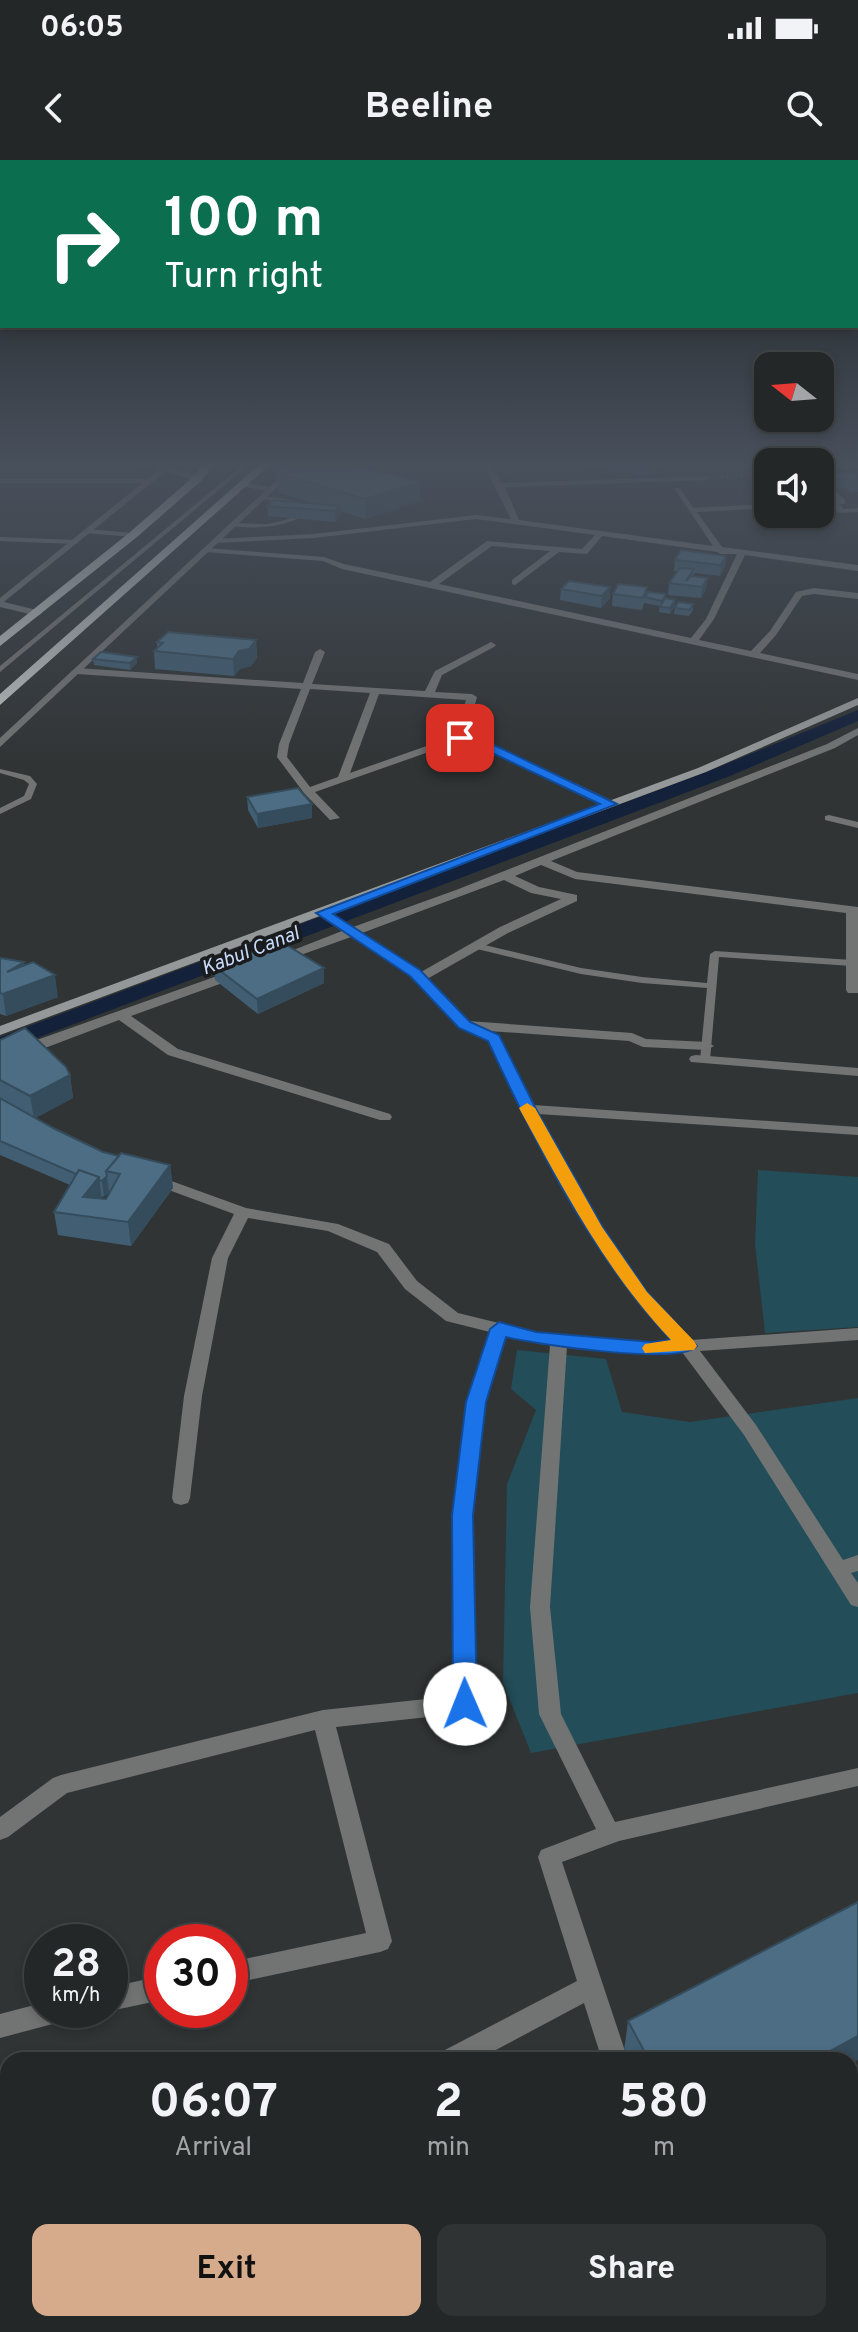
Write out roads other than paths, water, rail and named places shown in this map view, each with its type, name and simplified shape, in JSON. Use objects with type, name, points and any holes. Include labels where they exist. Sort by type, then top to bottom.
[{"type":"highway","points":[[0,642],[96,565]]},
{"type":"highway","points":[[0,701],[153,565]]},
{"type":"main road","points":[[0,1031],[323,913],[731,758],[858,701]]},
{"type":"street","points":[[0,603],[46,565]]},
{"type":"street","points":[[0,744],[189,565]]},
{"type":"street","points":[[340,565],[858,677]]},
{"type":"street","points":[[432,585],[459,565]]},
{"type":"street","points":[[515,582],[537,565]]},
{"type":"street","points":[[693,642],[710,619],[736,565]]},
{"type":"street","points":[[753,655],[773,633],[799,594],[814,591],[858,596]]},
{"type":"street","points":[[0,603],[38,613]]},
{"type":"street","points":[[429,694],[438,673],[491,645]]},
{"type":"street","points":[[320,652],[284,744],[282,757],[334,818]]},
{"type":"street","points":[[77,671],[472,697],[460,738]]},
{"type":"street","points":[[342,781],[376,690]]},
{"type":"street","points":[[264,963],[541,861],[831,746],[858,731]]},
{"type":"street","points":[[308,791],[460,738],[492,748],[611,804]]},
{"type":"street","points":[[829,818],[858,825]]},
{"type":"street","points":[[541,861],[575,875],[855,911],[853,990]]},
{"type":"street","points":[[419,978],[573,898],[535,890],[504,875]]},
{"type":"street","points":[[323,913],[419,978],[464,1025],[494,1038],[528,1109],[594,1227],[641,1296],[687,1346],[848,1566],[858,1599]]},
{"type":"street","points":[[0,1061],[250,968]]},
{"type":"street","points":[[121,1015],[173,1052],[385,1117]]},
{"type":"street","points":[[464,1025],[632,1037],[643,1043],[703,1055],[858,1072]]},
{"type":"street","points":[[528,1109],[858,1131]]},
{"type":"street","points":[[141,1175],[243,1212],[332,1227],[383,1248],[411,1285],[452,1317],[536,1338],[652,1348],[858,1334]]},
{"type":"street","points":[[181,1498],[193,1396],[220,1258],[243,1212]]},
{"type":"street","points":[[0,1830],[61,1785],[323,1719],[465,1704],[463,1515],[476,1402],[499,1329]]},
{"type":"street","points":[[559,1340],[540,1607],[550,1714],[610,1834]]},
{"type":"street","points":[[248,1969],[380,1941],[323,1719]]},
{"type":"street","points":[[612,2052],[549,1857],[610,1834],[858,1777]]},
{"type":"street","points":[[467,2052],[591,1987]]},
{"type":"street","points":[[0,2026],[24,2020]]},
{"type":"lane","points":[[0,670],[126,565]]},
{"type":"lane","points":[[0,771],[27,778],[33,784],[28,797],[0,811]]},
{"type":"lane","points":[[476,946],[581,971],[713,986]]},
{"type":"lane","points":[[703,1055],[715,954],[852,963]]},
{"type":"waterway","name":"Kabul Canal","points":[[0,1045],[723,772],[858,715]]}]
